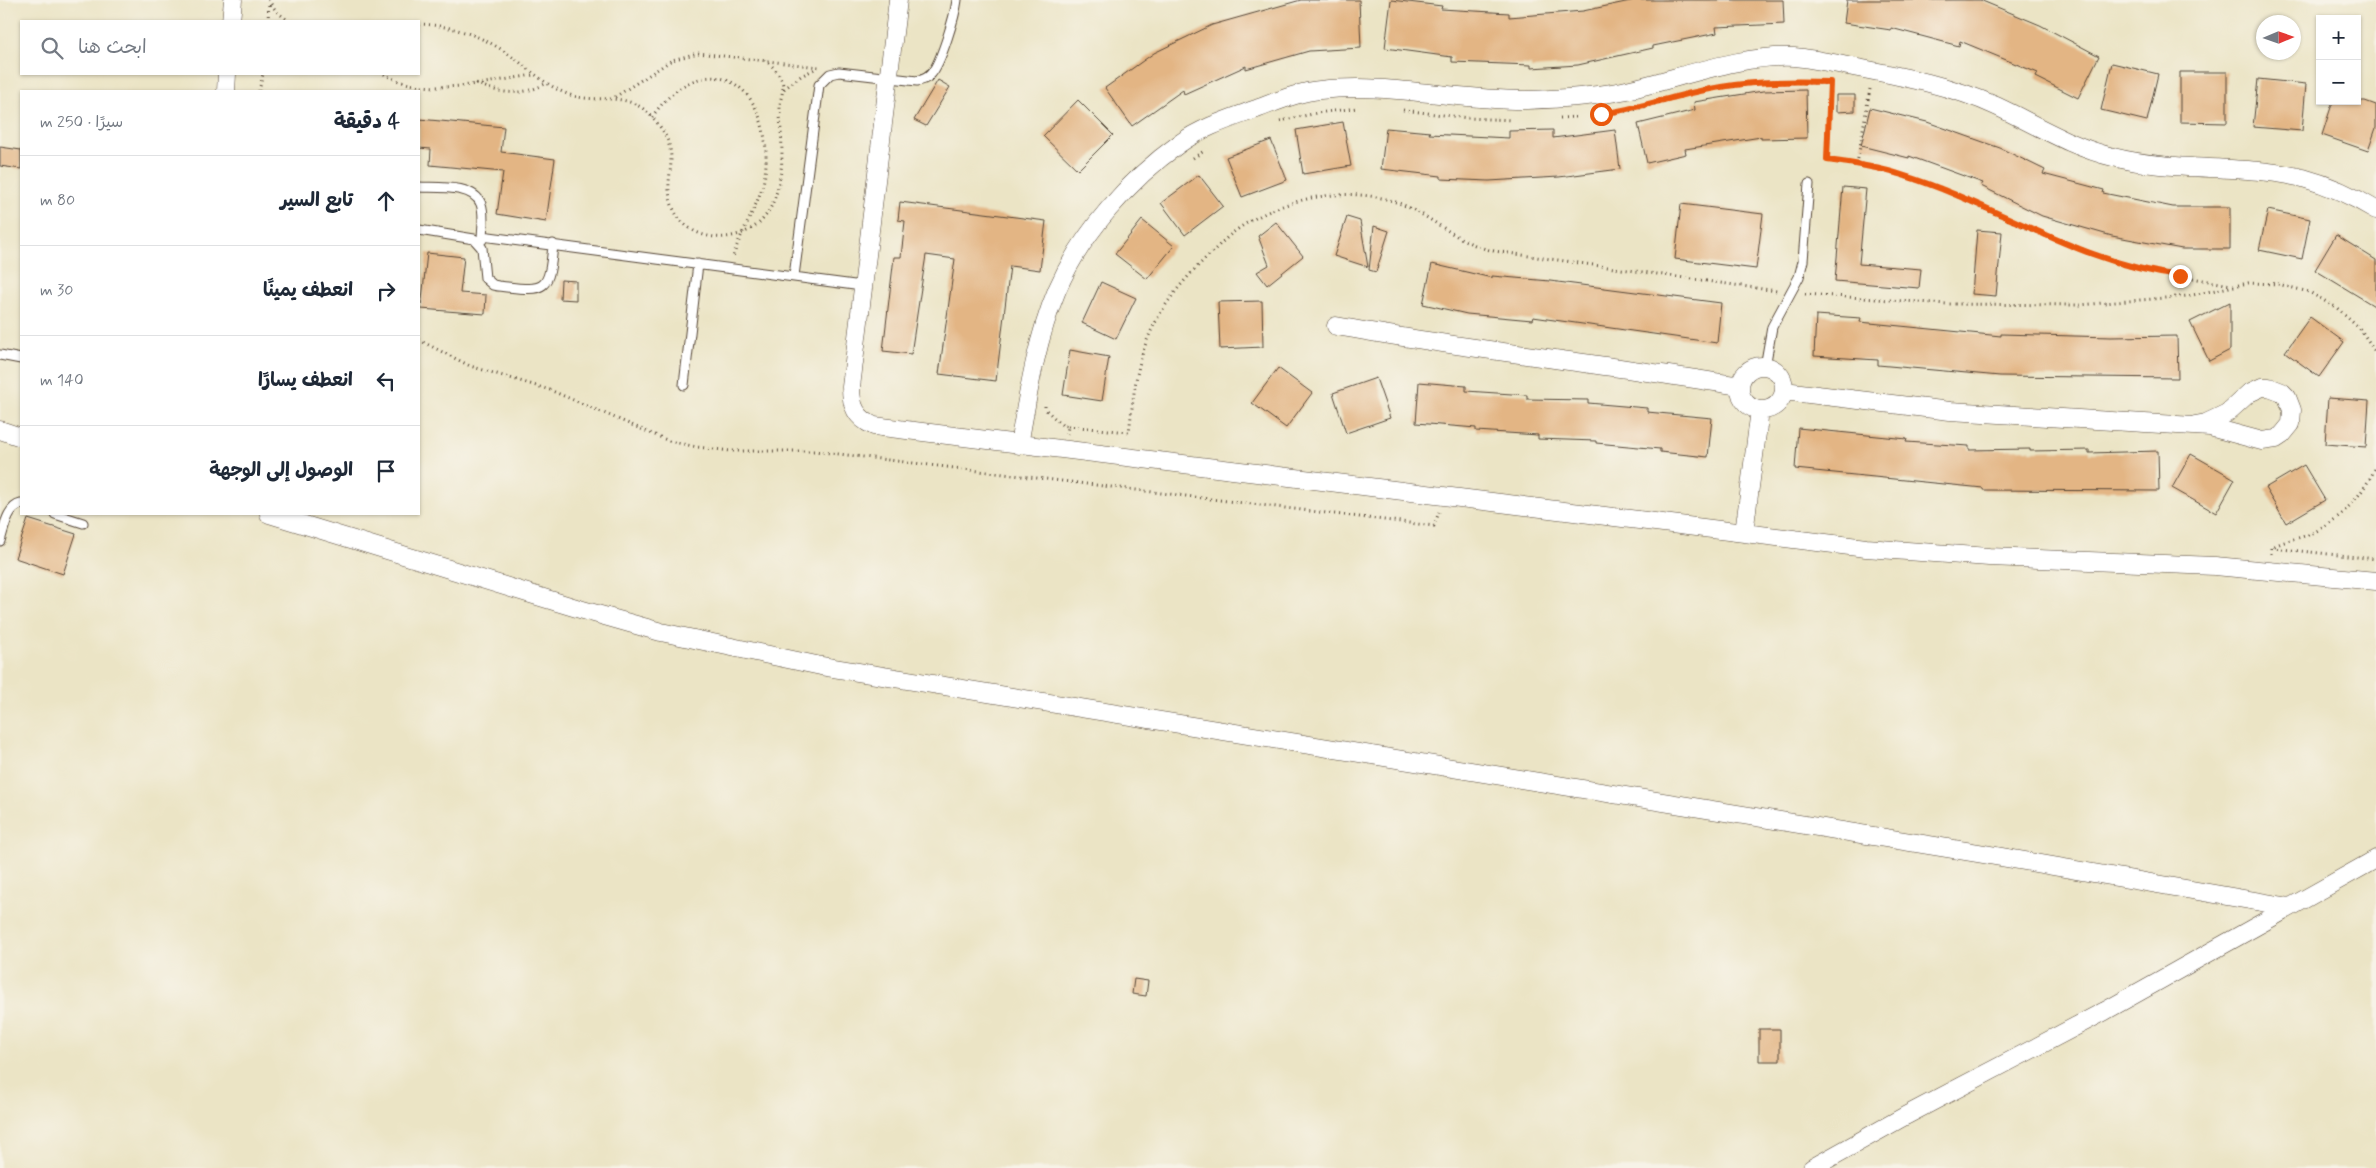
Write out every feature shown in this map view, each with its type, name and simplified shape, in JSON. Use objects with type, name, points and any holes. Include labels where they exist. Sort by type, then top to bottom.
[{"type":"street","points":[[231,20],[232,0]]},
{"type":"street","points":[[898,0],[862,286],[851,396],[855,412],[860,418],[874,426],[1866,548],[2051,561],[2160,563],[2269,571],[2376,582]]},
{"type":"street","points":[[1018,445],[1038,353],[1058,289],[1094,226],[1140,177],[1180,142],[1224,120],[1315,90],[1352,88],[1401,89],[1461,96],[1524,100],[1581,98],[1623,91],[1749,61],[1792,57],[1937,85],[1994,105],[2077,146],[2109,156],[2140,163],[2173,167],[2238,170],[2301,178],[2331,187],[2376,210]]},
{"type":"street","points":[[226,90],[227,75]]},
{"type":"street","points":[[1336,326],[1423,342],[1656,372],[1740,386]]},
{"type":"street","points":[[1756,367],[1765,367],[1773,369],[1779,375],[1783,382],[1784,391],[1776,405],[1760,410],[1752,408],[1745,402],[1740,386],[1748,371],[1756,367]]},
{"type":"street","points":[[1784,391],[1950,411],[2226,429],[2255,439],[2269,441],[2276,439],[2291,424],[2291,403],[2282,392],[2269,387],[2262,387],[2249,393],[2227,414],[2195,426]]},
{"type":"street","points":[[1744,533],[1760,410]]},
{"type":"street","points":[[0,430],[20,437]]},
{"type":"street","points":[[272,515],[583,610],[661,632],[768,655],[925,684],[1978,853],[2290,907]]},
{"type":"street","points":[[1812,1168],[1905,1116],[2105,1011],[2376,859]]},
{"type":"lane","points":[[794,276],[816,93],[824,78],[839,72],[917,81],[931,74],[952,24],[957,0]]},
{"type":"lane","points":[[1765,367],[1772,327],[1791,293],[1804,261],[1809,184]]},
{"type":"lane","points":[[420,186],[469,192],[478,199],[483,211],[483,272],[488,282],[498,286],[531,289],[542,286],[550,276],[553,244]]},
{"type":"lane","points":[[420,231],[469,237],[474,239],[482,248]]},
{"type":"lane","points":[[482,236],[862,286]]},
{"type":"lane","points":[[684,384],[698,264]]},
{"type":"lane","points":[[0,355],[20,359]]},
{"type":"lane","points":[[0,541],[13,508],[20,504]]},
{"type":"lane","points":[[58,515],[83,523]]},
{"type":"path","points":[[268,20],[269,1]]},
{"type":"path","points":[[269,1],[277,12],[288,20]]},
{"type":"path","points":[[420,24],[452,28],[476,37],[502,50],[547,83],[570,95],[583,98],[615,97],[638,106],[652,117],[663,131],[670,147],[672,158],[669,190],[671,203],[679,218],[692,230],[710,237],[727,238],[740,235],[758,224],[770,209],[776,196],[782,167],[780,105],[784,89],[778,73],[765,60]]},
{"type":"path","points":[[615,97],[672,60],[685,56],[706,54],[765,60],[820,67],[839,72]]},
{"type":"path","points":[[784,89],[801,76],[820,67]]},
{"type":"path","points":[[387,75],[420,85],[453,86],[534,74]]},
{"type":"path","points":[[259,90],[263,75]]},
{"type":"path","points":[[652,117],[669,97],[690,83],[702,79],[714,78],[736,84],[753,101],[764,128],[765,179],[757,203],[740,235],[729,268]]},
{"type":"path","points":[[476,82],[500,92],[512,93],[536,88],[547,83]]},
{"type":"path","points":[[1695,92],[1764,82],[1830,82],[1827,160],[1857,164],[1901,174],[1938,188],[2029,229],[2109,260],[2162,274],[2231,285]]},
{"type":"path","points":[[1857,164],[1870,89],[1878,90]]},
{"type":"path","points":[[1593,115],[1633,110],[1677,97]]},
{"type":"path","points":[[1276,122],[1336,110],[1365,108]]},
{"type":"path","points":[[1401,110],[1468,118],[1519,120]]},
{"type":"path","points":[[1552,119],[1585,116]]},
{"type":"path","points":[[1188,161],[1210,148]]},
{"type":"path","points":[[1046,401],[1045,409],[1062,425],[1129,432],[1136,381],[1143,352],[1155,324],[1178,288],[1222,242],[1254,219],[1290,204],[1324,196],[1370,196],[1388,199],[1420,214],[1477,248],[1494,252],[1791,293],[1947,304],[2080,305],[2188,296],[2248,282],[2270,283],[2309,292],[2331,304],[2350,318],[2361,330],[2376,353]]},
{"type":"path","points":[[420,341],[470,366],[550,390],[662,438],[697,447],[731,451],[814,451],[1434,526],[1444,496]]},
{"type":"path","points":[[1065,451],[1068,426]]},
{"type":"path","points":[[2269,571],[2272,548],[2281,542],[2310,534],[2338,517],[2363,490],[2376,466]]},
{"type":"path","points":[[2272,548],[2376,559]]},
{"type":"building","points":[[1301,0],[1359,0],[1361,48],[1309,51],[1246,69],[1246,66],[1184,94],[1183,90],[1132,126],[1105,88],[1154,53],[1212,25]]},
{"type":"building","points":[[1391,0],[1442,6],[1441,9],[1509,13],[1509,17],[1583,11],[1635,0],[1783,0],[1784,24],[1716,27],[1717,33],[1653,46],[1653,48],[1578,65],[1531,68],[1531,65],[1452,62],[1452,57],[1385,48]]},
{"type":"building","points":[[1847,0],[1980,0],[2040,25],[2099,56],[2078,98],[2036,77],[2038,73],[1960,41],[1959,46],[1891,28],[1891,30],[1844,23]]},
{"type":"building","points":[[2112,63],[2158,74],[2147,121],[2101,110]]},
{"type":"building","points":[[2180,72],[2227,72],[2227,123],[2180,122]]},
{"type":"building","points":[[2258,79],[2306,84],[2302,131],[2253,127]]},
{"type":"building","points":[[938,80],[950,87],[926,126],[914,120]]},
{"type":"building","points":[[1806,90],[1807,138],[1761,139],[1761,137],[1685,149],[1686,154],[1647,163],[1638,124],[1695,110],[1694,102],[1763,91]]},
{"type":"building","points":[[1836,95],[1855,95],[1855,111],[1836,112]]},
{"type":"building","points":[[1078,100],[1113,135],[1078,170],[1043,136]]},
{"type":"building","points":[[2361,101],[2365,101],[2376,105],[2376,128],[2368,151],[2322,135],[2332,105],[2361,105]]},
{"type":"building","points":[[1870,108],[1927,122],[2000,148],[2045,170],[2043,174],[2104,190],[2103,193],[2173,207],[2230,207],[2230,249],[2182,249],[2112,236],[2042,216],[1981,186],[1983,183],[1909,156],[1909,158],[1861,146]]},
{"type":"building","points":[[420,119],[504,127],[501,152],[555,159],[546,222],[497,214],[503,172],[430,165],[431,149],[420,148]]},
{"type":"building","points":[[1343,122],[1351,166],[1303,174],[1296,130]]},
{"type":"building","points":[[1386,128],[1430,132],[1429,134],[1509,138],[1509,131],[1553,130],[1553,138],[1615,130],[1620,169],[1559,177],[1489,181],[1441,179],[1441,176],[1381,169]]},
{"type":"building","points":[[1271,140],[1287,180],[1242,197],[1226,157]]},
{"type":"building","points":[[0,147],[20,150],[20,169],[0,166]]},
{"type":"building","points":[[1199,175],[1223,206],[1185,235],[1161,203]]},
{"type":"building","points":[[1843,187],[1866,189],[1859,264],[1921,269],[1919,288],[1835,281]]},
{"type":"building","points":[[900,202],[1046,221],[1040,270],[1010,266],[996,381],[939,374],[955,259],[926,255],[911,354],[883,351],[894,257],[901,257],[905,221],[898,220]]},
{"type":"building","points":[[1681,204],[1763,214],[1756,269],[1675,259]]},
{"type":"building","points":[[2268,210],[2310,219],[2302,259],[2259,250]]},
{"type":"building","points":[[1347,217],[1360,221],[1368,267],[1334,256]]},
{"type":"building","points":[[1142,220],[1174,246],[1147,279],[1115,254]]},
{"type":"building","points":[[1276,222],[1303,256],[1267,285],[1257,272],[1269,265],[1258,236]]},
{"type":"building","points":[[1374,226],[1389,231],[1376,272],[1369,270]]},
{"type":"building","points":[[1977,230],[2002,232],[1996,296],[1972,294]]},
{"type":"building","points":[[2336,235],[2376,260],[2376,307],[2315,270]]},
{"type":"building","points":[[427,253],[464,257],[460,293],[486,295],[485,314],[421,309]]},
{"type":"building","points":[[1432,264],[1492,278],[1492,276],[1550,281],[1721,303],[1717,343],[1533,317],[1532,320],[1467,314],[1423,304]]},
{"type":"building","points":[[561,280],[576,281],[576,300],[560,299]]},
{"type":"building","points":[[1101,282],[1136,298],[1116,339],[1082,323]]},
{"type":"building","points":[[1262,301],[1263,347],[1220,349],[1218,302]]},
{"type":"building","points":[[2230,302],[2230,350],[2209,361],[2190,322]]},
{"type":"building","points":[[1816,315],[1861,318],[1860,322],[2001,336],[2001,334],[2111,337],[2177,336],[2178,378],[2000,376],[1878,365],[1878,360],[1814,356]]},
{"type":"building","points":[[2310,317],[2344,342],[2319,377],[2285,352]]},
{"type":"building","points":[[1070,350],[1109,357],[1102,401],[1063,395]]},
{"type":"building","points":[[1278,368],[1312,393],[1286,428],[1252,403]]},
{"type":"building","points":[[1376,378],[1390,418],[1346,433],[1333,393]]},
{"type":"building","points":[[1419,382],[1466,386],[1466,391],[1527,395],[1527,399],[1588,400],[1588,403],[1647,408],[1647,412],[1712,418],[1708,457],[1660,452],[1660,449],[1596,443],[1596,441],[1538,439],[1538,435],[1476,431],[1476,428],[1416,423]]},
{"type":"building","points":[[2328,398],[2369,401],[2366,447],[2325,444]]},
{"type":"building","points":[[1798,428],[1907,439],[1906,442],[1969,446],[1969,450],[2089,450],[2089,453],[2158,451],[2159,491],[1983,490],[1983,488],[1795,469]]},
{"type":"building","points":[[2191,454],[2235,479],[2216,513],[2172,488]]},
{"type":"building","points":[[2304,465],[2325,500],[2286,523],[2265,488]]},
{"type":"building","points":[[28,519],[76,534],[63,574],[15,558]]},
{"type":"building","points":[[1134,979],[1148,981],[1146,996],[1132,994]]},
{"type":"building","points":[[1759,1029],[1780,1029],[1780,1061],[1759,1061]]},
{"type":"route","points":[[1601,114],[1633,110],[1704,90],[1734,85],[1764,82],[1830,82],[1827,160],[1857,164],[1901,174],[1974,202],[2029,229],[2109,260],[2162,274],[2180,276]]}]
